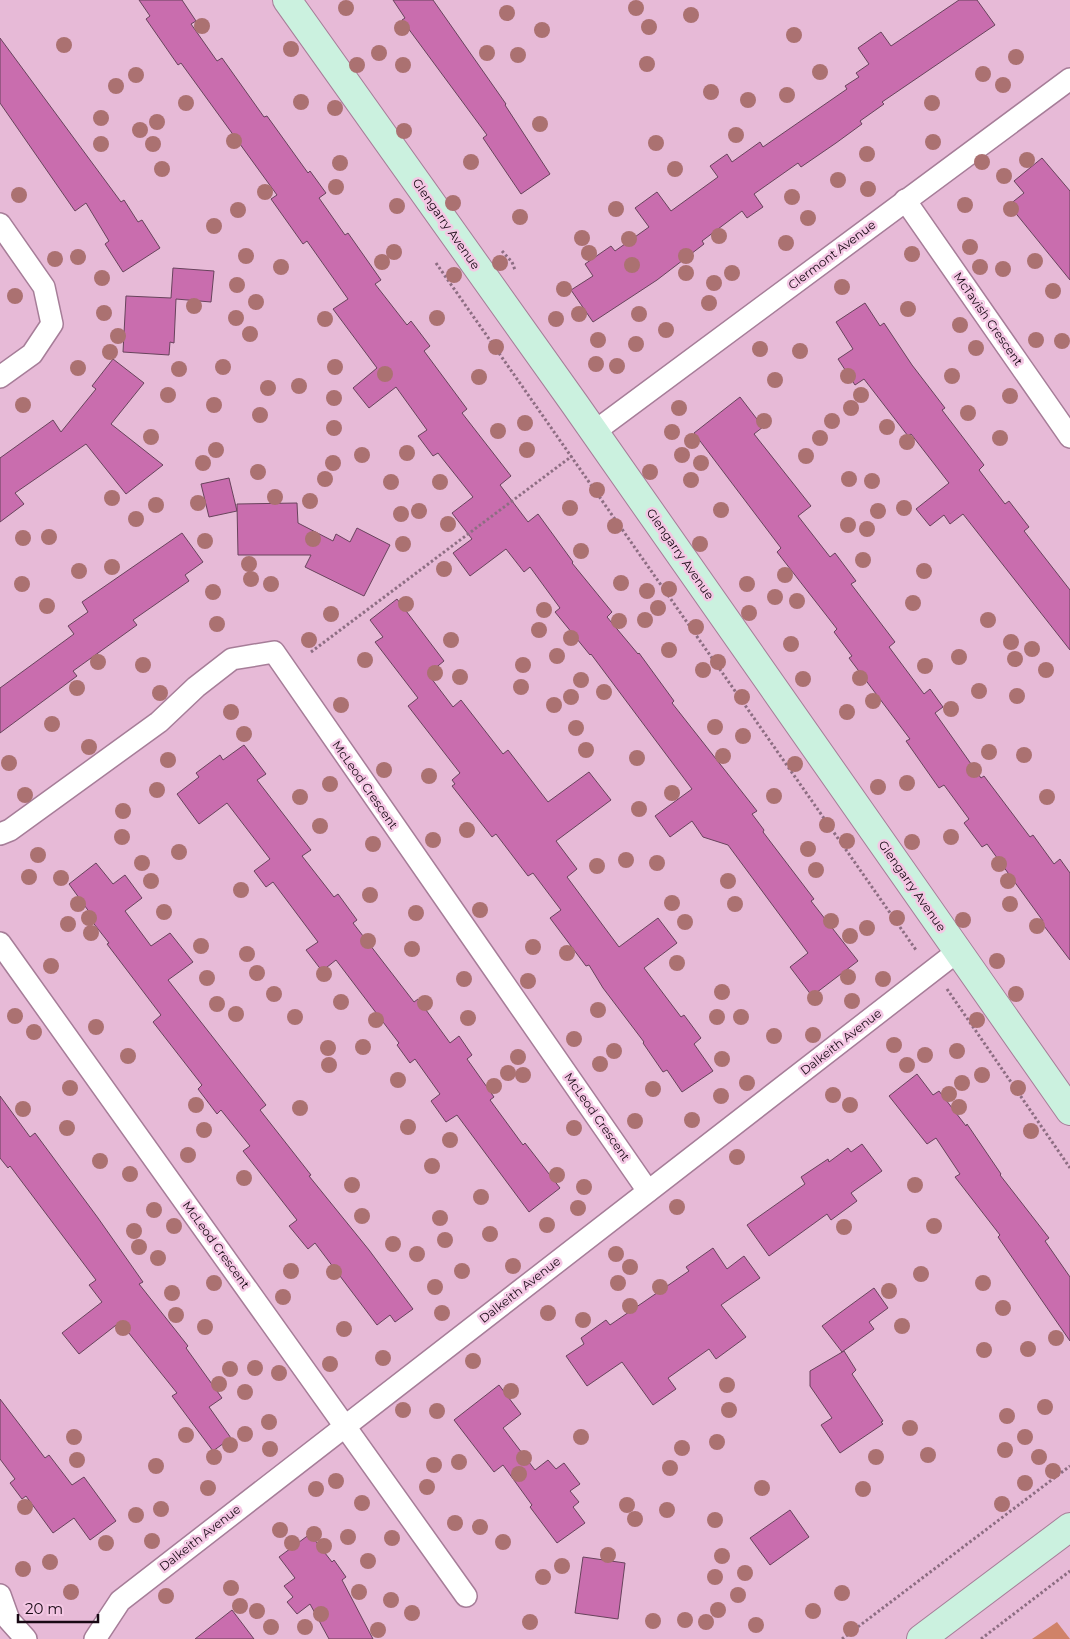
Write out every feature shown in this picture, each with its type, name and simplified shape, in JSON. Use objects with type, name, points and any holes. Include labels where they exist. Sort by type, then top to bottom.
[{"type":"street","name":"Glengarry Avenue","points":[[287,0],[594,432],[1070,1111]]},
{"type":"street","name":"Clermont Avenue","points":[[594,432],[1070,79]]},
{"type":"street","name":"McTavish Crescent","points":[[905,200],[1070,437]]},
{"type":"street","points":[[0,224],[44,287],[52,324],[32,354],[0,377]]},
{"type":"street","name":"McLeod Crescent","points":[[0,834],[10,830],[159,722],[196,687],[232,659],[274,652],[648,1191]]},
{"type":"street","name":"McLeod Crescent","points":[[0,943],[466,1596]]},
{"type":"street","name":"Dalkeith Avenue","points":[[95,1639],[120,1601],[958,951]]},
{"type":"street","points":[[921,1639],[1070,1527]]},
{"type":"street","points":[[0,1595],[9,1620],[26,1639]]},
{"type":"path","points":[[436,263],[916,950]]},
{"type":"path","points":[[311,652],[577,452]]},
{"type":"path","points":[[947,988],[1070,1168]]},
{"type":"path","points":[[842,1639],[1070,1466]]},
{"type":"path","points":[[981,1639],[1070,1572]]},
{"type":"shaded area","points":[[1057,1622],[1070,1639],[1032,1639]]},
{"type":"building","points":[[139,0],[182,0],[196,21],[191,24],[217,61],[222,58],[264,117],[267,116],[308,173],[310,171],[326,193],[319,198],[345,235],[348,233],[381,280],[375,284],[407,325],[411,321],[430,346],[424,351],[467,409],[462,413],[511,476],[500,485],[528,522],[538,514],[572,563],[612,612],[607,617],[639,653],[674,701],[672,703],[757,811],[752,814],[764,830],[763,832],[814,899],[811,901],[858,961],[812,996],[790,967],[808,953],[728,845],[703,837],[692,821],[670,837],[655,816],[692,789],[591,654],[555,612],[560,608],[530,567],[524,572],[506,549],[470,576],[453,553],[472,539],[452,513],[473,497],[438,453],[433,456],[418,436],[427,430],[396,387],[369,408],[353,388],[377,368],[333,309],[348,299],[307,241],[303,244],[271,199],[277,195],[181,63],[178,65],[146,19],[150,16]]},
{"type":"building","points":[[393,0],[433,0],[506,104],[550,174],[521,194],[483,138],[487,135],[402,20],[405,18]]},
{"type":"building","points":[[959,0],[977,0],[995,25],[882,102],[884,104],[860,121],[862,124],[836,143],[801,167],[798,163],[754,194],[763,207],[747,218],[742,211],[702,241],[704,244],[657,280],[593,322],[571,290],[593,276],[585,264],[611,246],[615,251],[649,227],[635,208],[657,192],[671,211],[718,177],[710,166],[727,154],[732,162],[760,142],[763,147],[847,89],[845,86],[859,77],[856,73],[869,64],[858,48],[881,32],[891,46]]},
{"type":"building","points":[[0,38],[121,202],[124,200],[138,222],[142,220],[160,248],[123,272],[105,244],[109,241],[86,203],[75,211],[0,103]]},
{"type":"building","points":[[1042,158],[1070,191],[1070,280],[1009,205],[1024,193],[1014,181]]},
{"type":"building","points":[[173,268],[214,271],[211,302],[176,299],[174,343],[170,342],[169,355],[123,352],[126,296],[171,298]]},
{"type":"building","points":[[865,303],[880,326],[884,323],[912,365],[945,408],[942,410],[984,465],[979,470],[1005,504],[1009,501],[1029,527],[1024,531],[1070,590],[1070,650],[963,514],[950,524],[944,515],[930,526],[916,509],[949,483],[911,434],[908,436],[864,379],[855,385],[838,359],[853,349],[836,322]]},
{"type":"building","points":[[113,359],[144,383],[111,424],[163,465],[126,494],[86,444],[15,493],[24,504],[0,522],[0,458],[53,420],[61,432],[96,389],[92,386]]},
{"type":"building","points":[[740,397],[763,427],[754,434],[811,506],[798,516],[830,557],[835,553],[856,581],[851,584],[895,642],[889,647],[924,694],[930,689],[943,707],[935,713],[981,778],[984,776],[1030,837],[1033,835],[1054,864],[1060,859],[1070,873],[1070,960],[987,844],[982,847],[964,823],[969,819],[944,785],[939,788],[906,741],[910,739],[849,658],[852,656],[834,632],[837,629],[777,552],[781,548],[694,433]]},
{"type":"building","points":[[229,478],[237,511],[209,517],[201,484]]},
{"type":"building","points":[[297,503],[298,523],[333,541],[336,534],[350,542],[357,528],[390,545],[364,596],[305,567],[311,555],[238,555],[237,504]]},
{"type":"building","points":[[182,533],[203,562],[185,575],[189,581],[133,620],[137,625],[73,671],[77,676],[0,733],[0,688],[74,634],[68,626],[88,612],[82,602]]},
{"type":"building","points":[[397,599],[444,661],[428,674],[453,707],[461,700],[503,754],[508,750],[548,802],[589,772],[611,800],[556,841],[577,869],[567,877],[619,947],[658,918],[677,943],[644,968],[681,1017],[684,1015],[701,1038],[694,1044],[713,1071],[682,1092],[667,1070],[663,1072],[644,1042],[603,988],[589,965],[586,966],[550,918],[561,910],[533,873],[528,876],[496,834],[492,837],[452,786],[455,784],[452,780],[460,773],[408,706],[418,698],[375,642],[383,637],[370,620]]},
{"type":"building","points":[[244,745],[266,774],[257,780],[311,850],[302,856],[334,897],[338,894],[357,920],[353,923],[414,1002],[418,999],[450,1043],[459,1036],[472,1055],[467,1059],[494,1097],[490,1100],[523,1145],[525,1143],[560,1188],[529,1212],[457,1115],[446,1122],[431,1101],[440,1094],[415,1059],[410,1063],[397,1045],[399,1043],[336,960],[322,971],[306,950],[318,942],[273,882],[266,887],[254,871],[270,859],[227,803],[199,824],[177,794],[199,777],[196,773],[220,755],[223,760]]},
{"type":"building","points":[[96,863],[113,884],[125,875],[142,898],[125,911],[151,946],[170,933],[193,962],[168,980],[266,1105],[260,1110],[311,1175],[309,1176],[369,1250],[413,1309],[395,1322],[390,1315],[377,1325],[315,1243],[308,1249],[289,1226],[297,1220],[243,1151],[250,1146],[221,1110],[217,1114],[198,1089],[202,1085],[153,1022],[161,1015],[107,944],[109,943],[87,915],[90,913],[69,884]]},
{"type":"building","points":[[917,1074],[933,1095],[939,1091],[966,1126],[967,1124],[1000,1175],[1049,1238],[1045,1241],[1070,1277],[1070,1341],[998,1237],[1000,1235],[955,1177],[960,1174],[936,1138],[927,1144],[889,1096]]},
{"type":"building","points":[[0,1096],[30,1137],[35,1133],[98,1218],[143,1282],[139,1284],[188,1346],[186,1348],[222,1398],[209,1407],[231,1438],[213,1451],[172,1396],[177,1393],[120,1322],[79,1354],[62,1333],[102,1302],[89,1285],[96,1280],[10,1166],[8,1168],[0,1158]]},
{"type":"building","points":[[862,1144],[882,1171],[851,1193],[857,1201],[831,1220],[827,1214],[769,1256],[747,1225],[805,1184],[801,1177],[828,1159],[829,1162],[848,1148],[851,1152]]},
{"type":"building","points":[[713,1248],[727,1269],[744,1256],[760,1278],[721,1305],[746,1337],[716,1359],[709,1349],[668,1378],[676,1389],[653,1405],[622,1362],[587,1386],[566,1356],[584,1344],[581,1338],[606,1320],[610,1325],[689,1271],[686,1267]]},
{"type":"building","points":[[874,1288],[888,1308],[869,1322],[874,1329],[842,1352],[822,1326]]},
{"type":"building","points":[[844,1351],[856,1370],[852,1374],[883,1421],[881,1422],[883,1424],[840,1453],[821,1425],[832,1418],[810,1386],[810,1371]]},
{"type":"building","points":[[499,1385],[521,1414],[503,1428],[535,1470],[548,1460],[556,1469],[564,1463],[580,1484],[570,1491],[579,1502],[573,1507],[585,1523],[557,1543],[530,1507],[532,1505],[503,1465],[494,1472],[454,1420]]},
{"type":"building","points":[[0,1399],[45,1458],[49,1455],[72,1485],[84,1477],[116,1521],[90,1540],[74,1518],[53,1533],[26,1496],[22,1499],[10,1483],[15,1479],[0,1459]]},
{"type":"building","points":[[790,1510],[809,1537],[770,1565],[750,1538]]},
{"type":"building","points":[[310,1534],[332,1562],[334,1560],[346,1577],[342,1580],[373,1639],[329,1639],[310,1604],[297,1614],[287,1602],[293,1597],[284,1586],[295,1578],[279,1557]]},
{"type":"building","points":[[583,1557],[625,1563],[618,1619],[575,1613]]},
{"type":"building","points":[[232,1610],[254,1639],[195,1639]]}]
